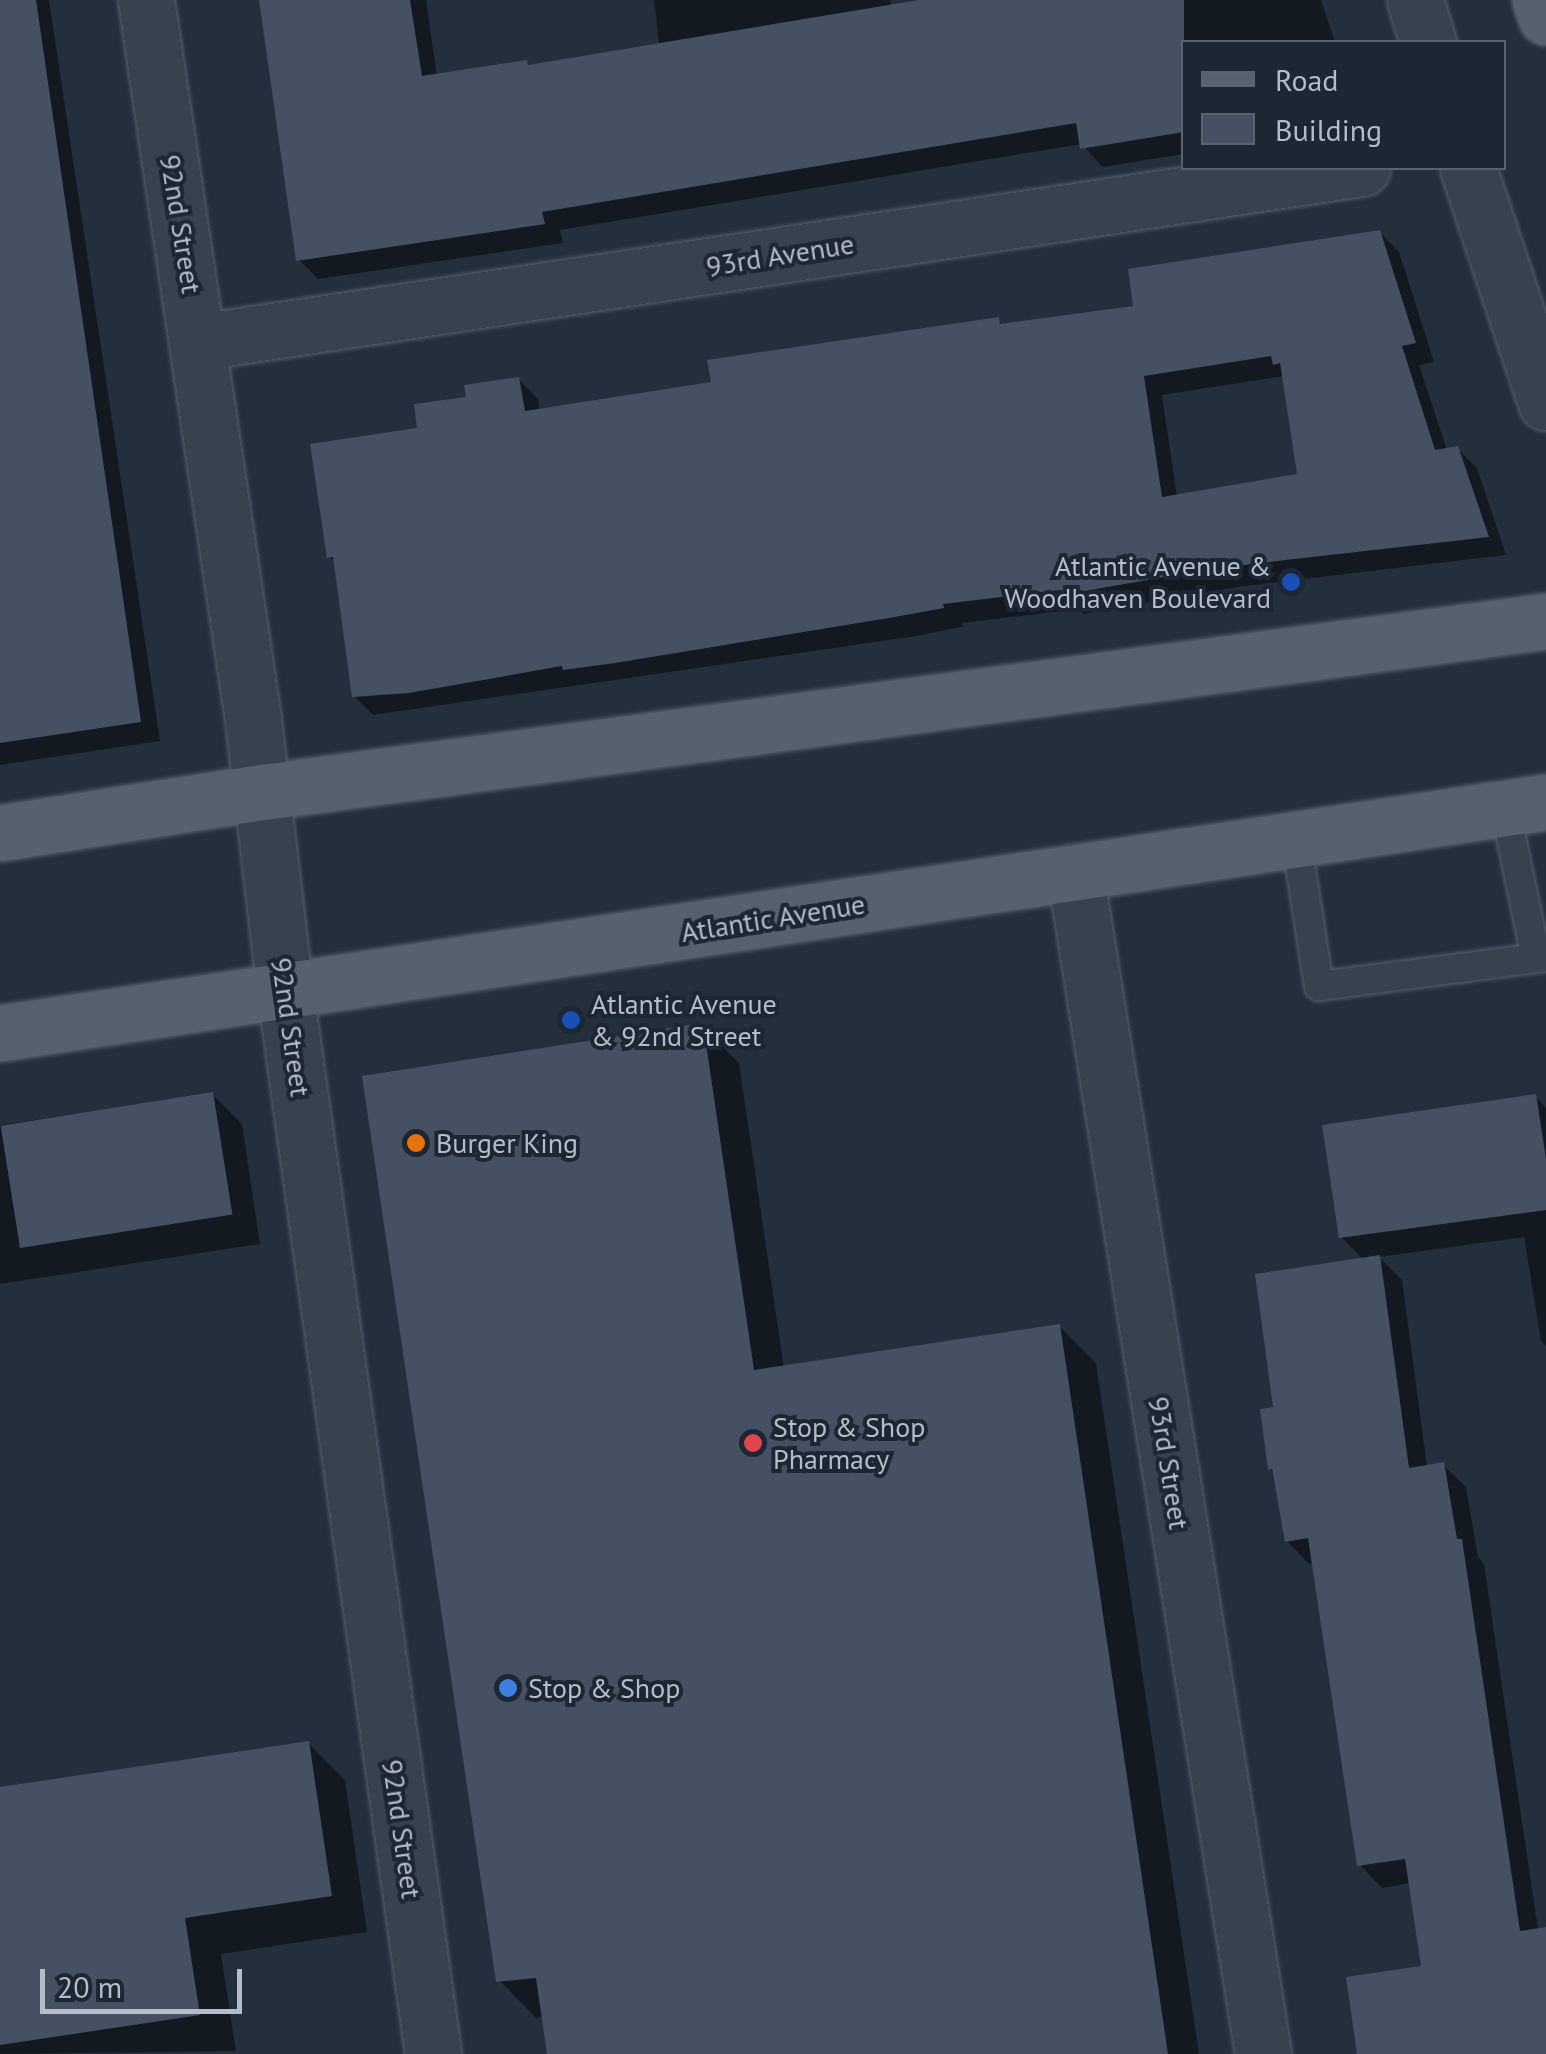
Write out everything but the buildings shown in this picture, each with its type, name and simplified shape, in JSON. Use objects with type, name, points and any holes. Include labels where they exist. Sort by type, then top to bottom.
[{"type":"main road","points":[[1540,0],[1546,17]]},
{"type":"main road","points":[[0,833],[262,792],[1546,621]]},
{"type":"main road","name":"Atlantic Avenue","points":[[0,1034],[1526,805]]},
{"type":"street","name":"92nd Street","points":[[146,0],[262,792],[286,992],[433,2054]]},
{"type":"street","points":[[1415,0],[1427,40]]},
{"type":"street","name":"93rd Avenue","points":[[199,342],[1349,170]]},
{"type":"street","points":[[1469,170],[1546,402]]},
{"type":"street","name":"93rd Street","points":[[1075,872],[1263,2054]]},
{"type":"lane","points":[[1296,839],[1319,986],[1541,957],[1526,805]]},
{"type":"place","name":"Atlantic Avenue & Woodhaven Boulevard","points":[[1291,582]]},
{"type":"place","name":"Atlantic Avenue & 92nd Street","points":[[571,1020]]},
{"type":"place","name":"Burger King","points":[[416,1143]]},
{"type":"place","name":"Stop & Shop Pharmacy","points":[[753,1443]]},
{"type":"place","name":"Stop & Shop","points":[[508,1688]]}]
